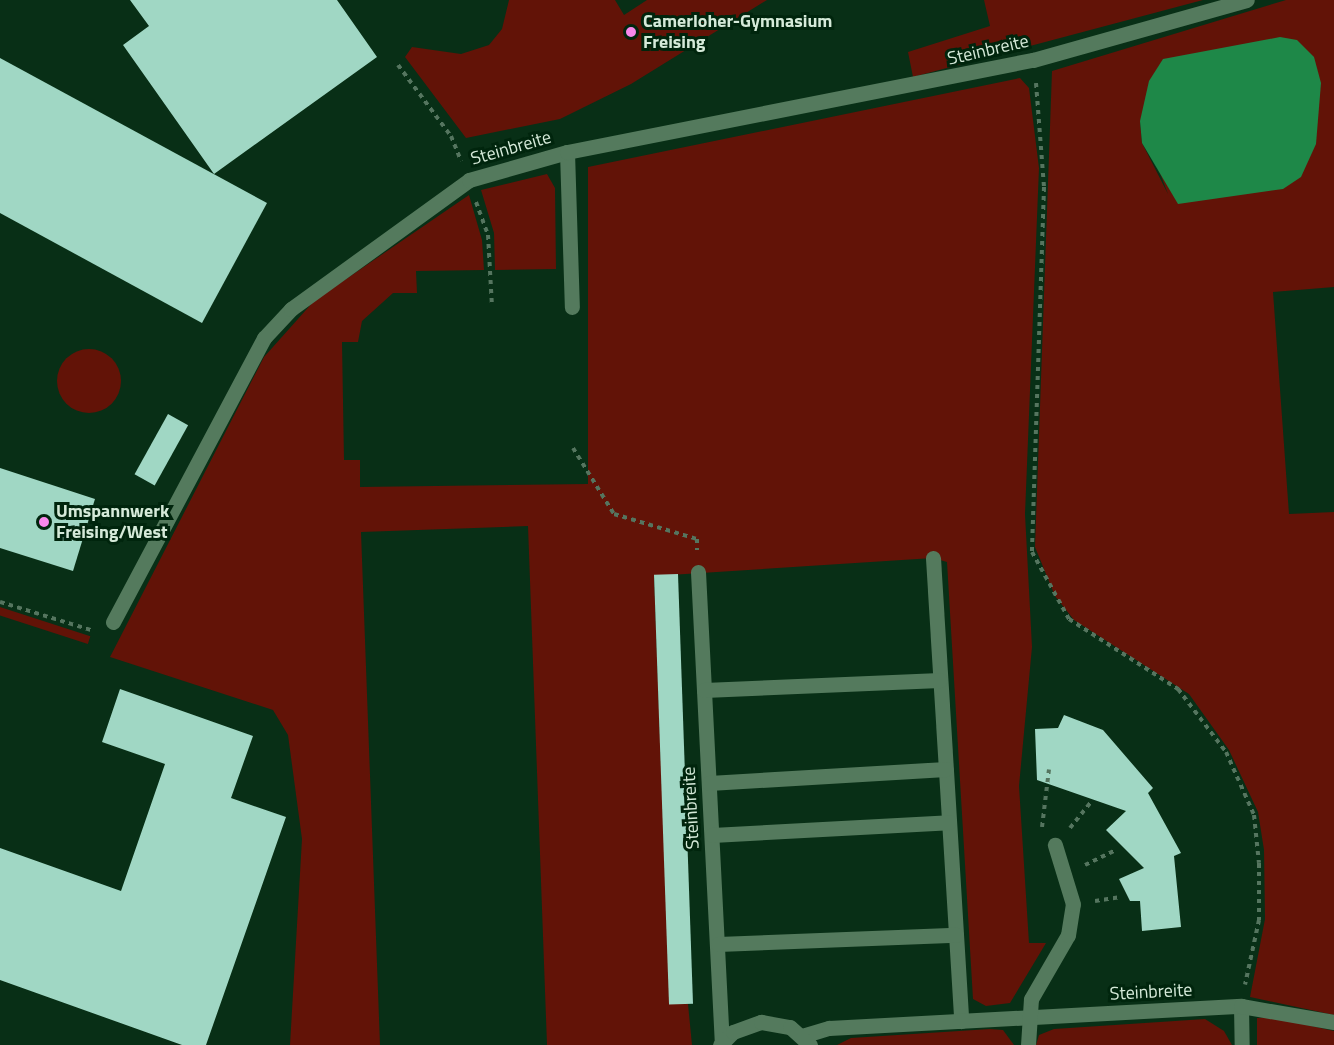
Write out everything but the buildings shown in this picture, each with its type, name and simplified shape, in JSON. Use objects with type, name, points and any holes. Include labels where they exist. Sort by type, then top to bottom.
[{"type":"lane","name":"Steinbreite","points":[[113,622],[264,338],[291,309],[469,180],[567,152],[1033,60],[1247,0]]},
{"type":"lane","points":[[567,152],[573,307]]},
{"type":"lane","points":[[933,558],[961,1021]]},
{"type":"lane","name":"Steinbreite","points":[[698,572],[718,944],[721,1043]]},
{"type":"lane","points":[[704,690],[940,680]]},
{"type":"lane","points":[[709,783],[946,768]]},
{"type":"lane","points":[[712,836],[949,822]]},
{"type":"lane","points":[[1028,1045],[1027,1017],[1068,935],[1073,904],[1055,845]]},
{"type":"lane","points":[[718,944],[956,935]]},
{"type":"lane","name":"Steinbreite","points":[[806,1040],[829,1028],[1241,1006],[1334,1022]]},
{"type":"lane","points":[[1241,1006],[1242,1045]]},
{"type":"lane","points":[[721,1043],[761,1022],[790,1027],[806,1040]]},
{"type":"path","points":[[1033,60],[1044,187],[1032,552],[1069,619],[1149,667],[1194,705],[1242,784],[1254,815],[1261,886],[1259,920],[1241,1006]]},
{"type":"path","points":[[398,65],[451,136],[469,180],[488,235],[492,307]]},
{"type":"path","points":[[573,448],[614,514],[697,538],[698,572]]},
{"type":"path","points":[[0,602],[87,631],[113,622]]},
{"type":"shaded area","points":[[509,0],[615,0],[624,15],[647,0],[767,0],[631,84],[560,119],[466,138],[405,57],[412,47],[461,54],[489,45],[502,29]]},
{"type":"shaded area","points":[[984,0],[1203,0],[913,77],[908,52],[990,26]]},
{"type":"shaded area","points":[[1286,0],[1334,0],[1334,287],[1273,292],[1289,514],[1334,512],[1334,1015],[1250,997],[1265,919],[1264,850],[1258,812],[1229,750],[1189,694],[1074,620],[1055,596],[1035,547],[1052,71]],"holes":[[[1140,121],[1168,194],[1142,143]]]},
{"type":"shaded area","points":[[1280,37],[1297,40],[1314,57],[1321,83],[1316,144],[1301,177],[1283,189],[1178,204],[1142,143],[1140,121],[1149,81],[1163,59]]},
{"type":"shaded area","points":[[1020,78],[1029,88],[1039,168],[1025,514],[1032,647],[1019,786],[1029,943],[1046,943],[1010,1003],[986,1006],[973,999],[947,562],[933,558],[654,576],[670,1004],[688,1004],[692,1045],[547,1045],[528,526],[361,532],[380,1045],[290,1045],[302,839],[288,735],[273,710],[110,657],[264,357],[314,301],[469,195],[482,240],[484,270],[416,271],[417,293],[393,293],[362,321],[358,342],[342,342],[344,460],[360,460],[360,487],[588,484],[588,167]]},
{"type":"shaded area","points":[[547,174],[555,188],[556,269],[495,270],[494,233],[481,190]]},
{"type":"shaded area","points":[[89,349],[107,355],[115,363],[121,381],[115,399],[107,407],[89,413],[71,407],[63,399],[57,381],[63,363],[71,355]]},
{"type":"shaded area","points":[[0,607],[90,636],[88,644],[0,615]]},
{"type":"shaded area","points":[[1271,1017],[1334,1031],[1334,1045],[1257,1045],[1257,1018]]},
{"type":"shaded area","points":[[1205,1019],[1224,1031],[1232,1045],[1036,1045],[1039,1035],[1054,1029]]},
{"type":"shaded area","points":[[1003,1030],[1014,1045],[837,1045],[851,1038]]},
{"type":"place","name":"Camerloher-Gymnasium Freising","points":[[631,32]]},
{"type":"place","name":"Umspannwerk Freising/West","points":[[44,522]]}]
